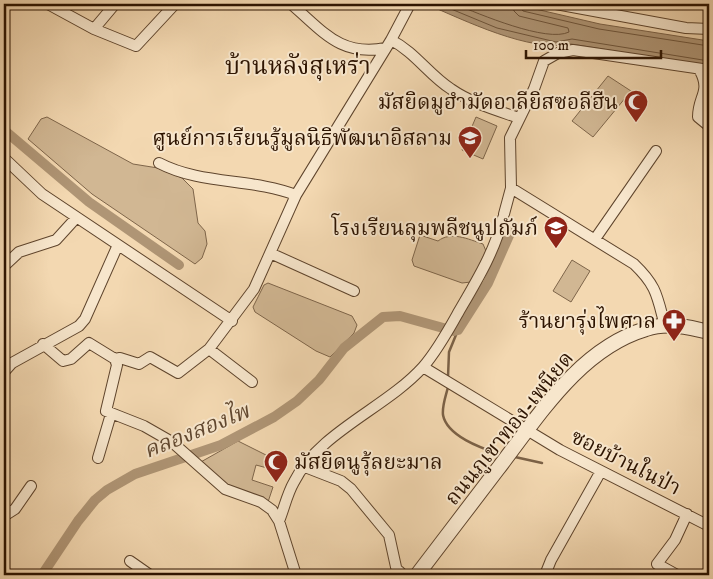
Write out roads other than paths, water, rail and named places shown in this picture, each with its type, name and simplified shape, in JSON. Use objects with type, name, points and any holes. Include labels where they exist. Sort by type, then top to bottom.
[{"type":"street","points":[[48,4],[130,45],[139,46],[175,4]]},
{"type":"street","points":[[94,28],[115,4]]},
{"type":"street","points":[[291,4],[343,46],[371,51],[389,44],[410,52],[449,88],[487,107],[519,118]]},
{"type":"street","points":[[556,4],[686,28],[709,30]]},
{"type":"street","points":[[43,344],[63,361],[71,359],[88,343],[115,358],[139,364],[144,362],[147,357],[150,357],[178,373],[210,349],[254,289],[296,195],[389,44],[409,7]]},
{"type":"street","points":[[279,521],[294,481],[318,450],[398,390],[423,367],[442,341],[489,259],[497,241],[512,188],[510,138],[534,89],[544,61],[558,53],[573,50],[704,70],[706,91],[698,108],[698,117],[709,126]]},
{"type":"street","points":[[595,240],[656,151]]},
{"type":"street","points":[[4,158],[42,194],[117,246],[232,321]]},
{"type":"street","points":[[159,163],[172,170],[188,174],[278,188],[296,195]]},
{"type":"street","points":[[512,188],[634,264],[647,277],[656,290],[665,326]]},
{"type":"street","points":[[4,266],[19,252],[47,245],[56,240],[76,218]]},
{"type":"street","points":[[4,372],[12,363],[43,344],[71,331],[85,319],[117,246]]},
{"type":"street","points":[[270,253],[354,291]]},
{"type":"street","name":"ถนนภูเขาทอง-เพนียด","points":[[417,575],[527,431],[575,372],[606,348],[628,335],[648,328],[688,326],[709,332]]},
{"type":"street","points":[[210,349],[252,382]]},
{"type":"street","points":[[115,358],[117,366],[105,409],[111,414],[144,426],[180,450],[225,489],[261,502],[272,510],[279,521],[296,575]]},
{"type":"street","name":"ซอยบ้านในป่า","points":[[423,367],[527,431],[709,526]]},
{"type":"street","points":[[98,458],[111,414]]},
{"type":"street","points":[[305,467],[341,481],[351,489],[388,536],[399,571]]},
{"type":"street","points":[[545,575],[551,560],[601,471]]},
{"type":"street","points":[[4,516],[14,508],[31,486]]},
{"type":"street","points":[[677,575],[657,564],[676,540],[687,514]]},
{"type":"street","points":[[130,561],[150,575]]},
{"type":"water","points":[[426,4],[514,4],[600,24],[709,41],[709,66],[571,44],[555,46],[517,40]]},
{"type":"waterway","points":[[4,130],[89,202],[179,265]]},
{"type":"waterway","name":"คลองสองไพ","points":[[42,575],[78,521],[95,500],[107,490],[135,474],[221,445],[274,417],[297,401],[319,380],[344,348],[383,317],[400,316],[454,331],[458,330],[488,283],[511,231]]},
{"type":"waterway","points":[[448,377],[449,352],[458,330]]},
{"type":"waterway","points":[[448,387],[443,415],[451,429],[466,440],[499,454]]},
{"type":"waterway","points":[[515,457],[542,463]]},
{"type":"place","name":"มัสยิดมูฮำมัดอาลียิสซอลีฮีน","points":[[636,123]]},
{"type":"place","name":"ศูนย์การเรียนรู้มูลนิธิพัฒนาอิสลาม","points":[[470,159]]},
{"type":"place","name":"โรงเรียนลุมพลีชนูปถัมภ์","points":[[556,249]]},
{"type":"place","name":"ร้านยารุ่งไพศาล","points":[[674,342]]},
{"type":"place","name":"มัสยิดนูรุ้ลยะมาล","points":[[276,483]]},
{"type":"district","name":"บ้านหลังสุเหร่า","points":[[298,66]]}]
